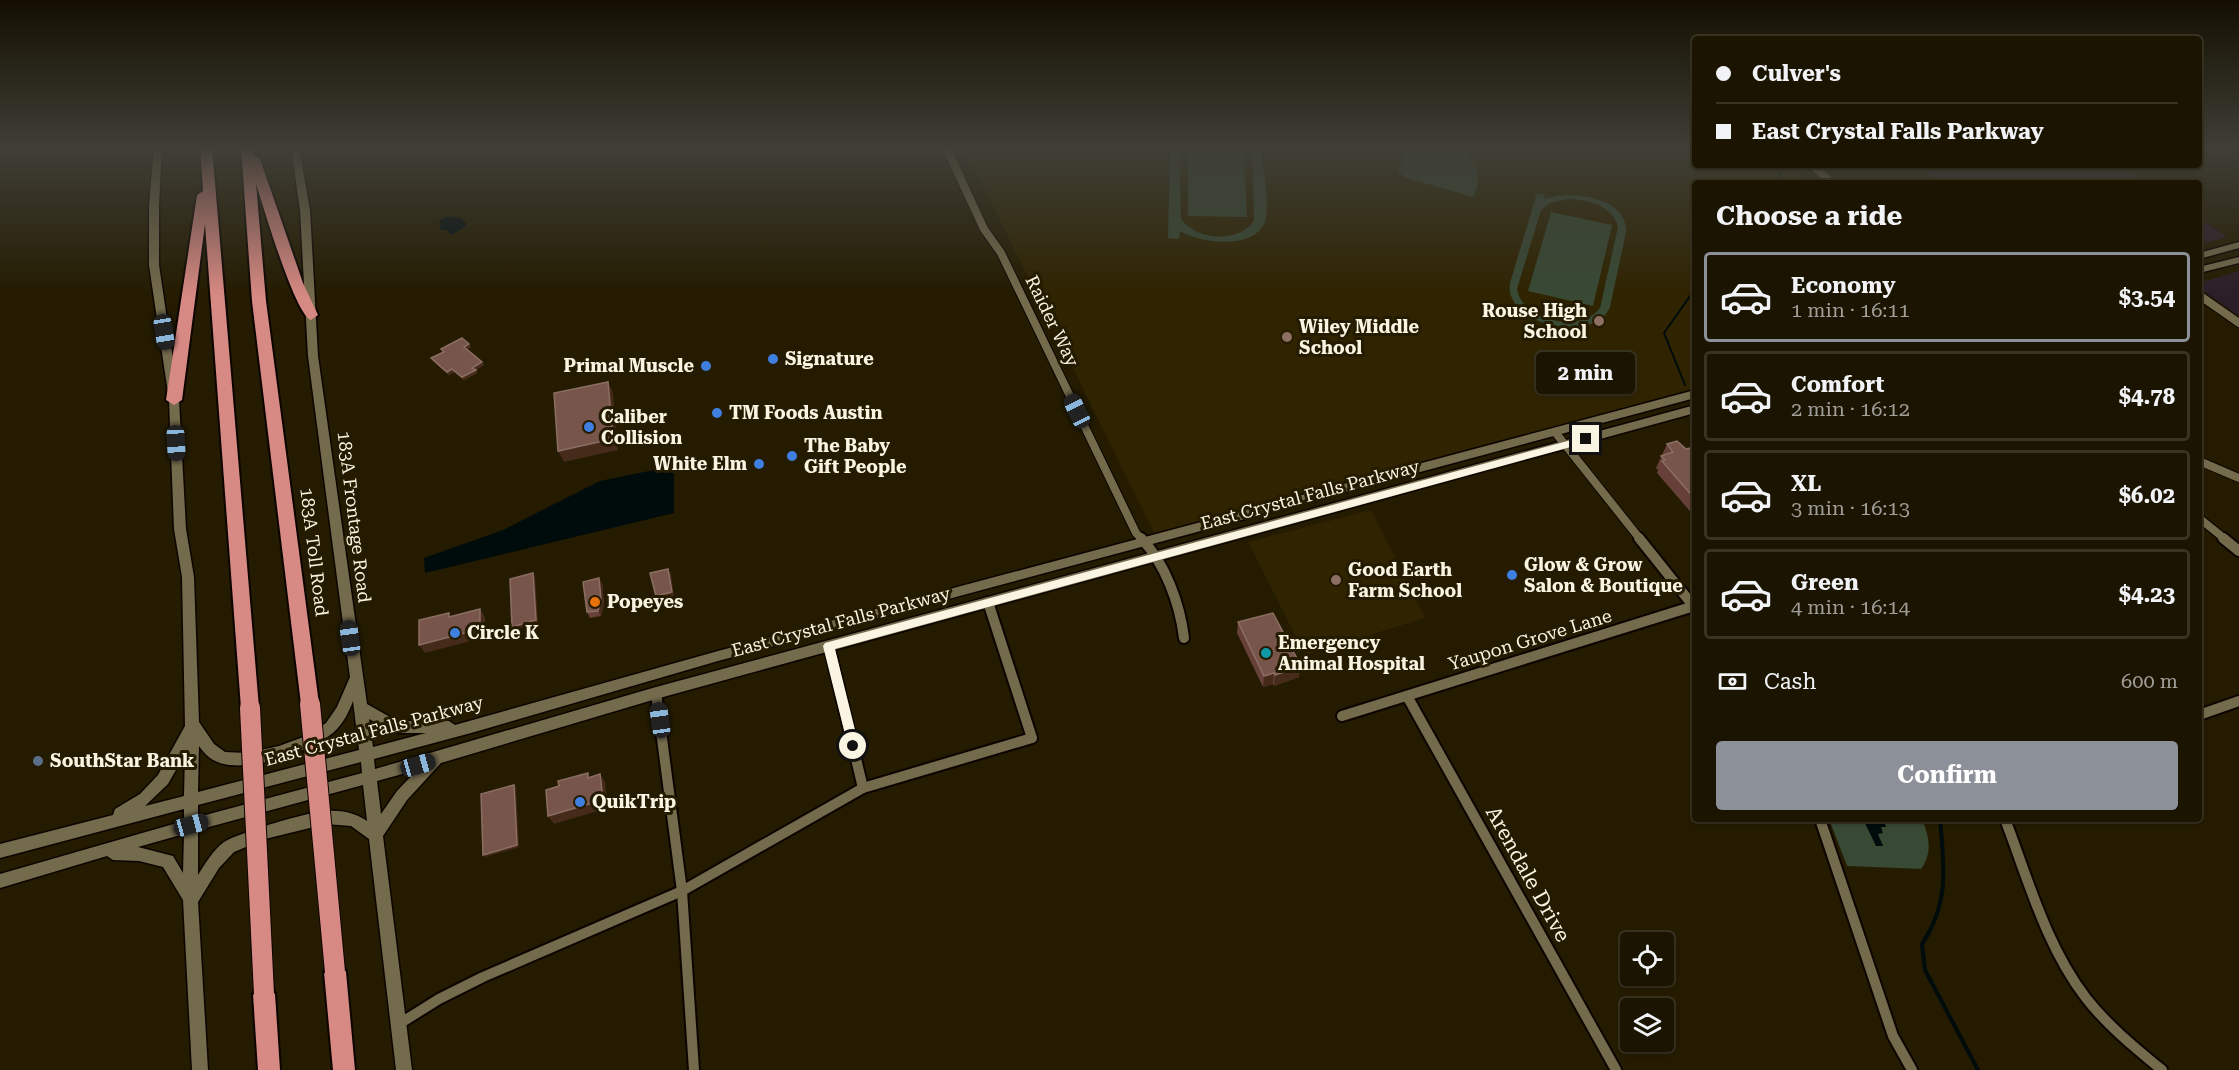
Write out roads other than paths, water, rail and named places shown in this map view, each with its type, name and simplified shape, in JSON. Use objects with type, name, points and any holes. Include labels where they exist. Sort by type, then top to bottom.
[{"type":"highway","points":[[174,400],[203,197]]},
{"type":"highway","points":[[211,197],[250,708],[269,1070]]},
{"type":"highway","name":"183A Toll Road","points":[[252,197],[259,301],[310,704],[344,1070]]},
{"type":"highway","points":[[266,197],[296,283],[311,315]]},
{"type":"main road","points":[[155,197],[154,265],[174,400],[180,530],[188,576],[192,724],[190,900],[200,1070]]},
{"type":"main road","name":"183A Frontage Road","points":[[303,197],[311,315],[324,442],[362,707],[405,1070]]},
{"type":"main road","points":[[2202,255],[2239,245]]},
{"type":"main road","points":[[2202,269],[2239,260]]},
{"type":"main road","name":"East Crystal Falls Parkway","points":[[0,851],[471,727],[529,708],[1692,395]]},
{"type":"main road","name":"East Crystal Falls Parkway","points":[[0,880],[191,825],[440,758],[657,693],[1692,410]]},
{"type":"main road","points":[[1364,484],[1373,498]]},
{"type":"main road","points":[[983,587],[988,602]]},
{"type":"main road","points":[[824,629],[829,646]]},
{"type":"main road","points":[[192,724],[207,748],[224,759],[242,760],[281,751],[320,737],[333,725],[357,678]]},
{"type":"main road","points":[[362,707],[395,727],[471,727]]},
{"type":"main road","points":[[98,824],[128,810],[157,789],[175,763],[192,724]]},
{"type":"main road","points":[[190,900],[214,863],[229,847],[264,833],[326,817],[354,820],[376,835],[392,806],[410,784],[440,758]]},
{"type":"main road","points":[[100,853],[139,854],[168,861],[190,900]]},
{"type":"street","name":"Raider Way","points":[[969,197],[979,219],[1001,253],[1136,533],[1148,542],[1183,620],[1184,638]]},
{"type":"street","points":[[2202,297],[2239,323]]},
{"type":"street","points":[[1555,432],[1692,604]]},
{"type":"street","points":[[2202,461],[2237,477],[2239,466]]},
{"type":"street","points":[[2202,520],[2239,551]]},
{"type":"street","points":[[399,1024],[439,999],[483,977],[682,891],[863,788],[1032,738],[988,602]]},
{"type":"street","name":"Yaupon Grove Lane","points":[[1342,716],[1692,608]]},
{"type":"street","points":[[829,646],[863,788]]},
{"type":"street","points":[[657,693],[682,891],[694,1070]]},
{"type":"street","name":"Arendale Drive","points":[[1407,696],[1616,1070]]},
{"type":"street","points":[[2202,714],[2239,701]]},
{"type":"street","points":[[1821,822],[1893,1036],[1912,1070]]},
{"type":"street","points":[[2006,822],[2039,912],[2068,973],[2118,1033],[2162,1070]]},
{"type":"waterway","points":[[1685,385],[1664,333],[1692,293]]},
{"type":"waterway","points":[[1940,822],[1943,884],[1937,914],[1922,944],[1925,970],[1978,1070]]},
{"type":"place","name":"Rouse High School","points":[[1599,321]]},
{"type":"place","name":"Wiley Middle School","points":[[1287,337]]},
{"type":"place","name":"Signature","points":[[773,359]]},
{"type":"place","name":"Primal Muscle","points":[[706,366]]},
{"type":"place","name":"TM Foods Austin","points":[[717,413]]},
{"type":"place","name":"Caliber Collision","points":[[589,427]]},
{"type":"place","name":"The Baby Gift People","points":[[792,456]]},
{"type":"place","name":"White Elm","points":[[759,464]]},
{"type":"place","name":"Glow & Grow Salon & Boutique","points":[[1512,575]]},
{"type":"place","name":"Good Earth Farm School","points":[[1336,580]]},
{"type":"place","name":"Popeyes","points":[[595,602]]},
{"type":"place","name":"Circle K","points":[[455,633]]},
{"type":"place","name":"Emergency Animal Hospital","points":[[1266,653]]},
{"type":"place","name":"SouthStar Bank","points":[[38,761]]},
{"type":"place","name":"QuikTrip","points":[[580,802]]}]
